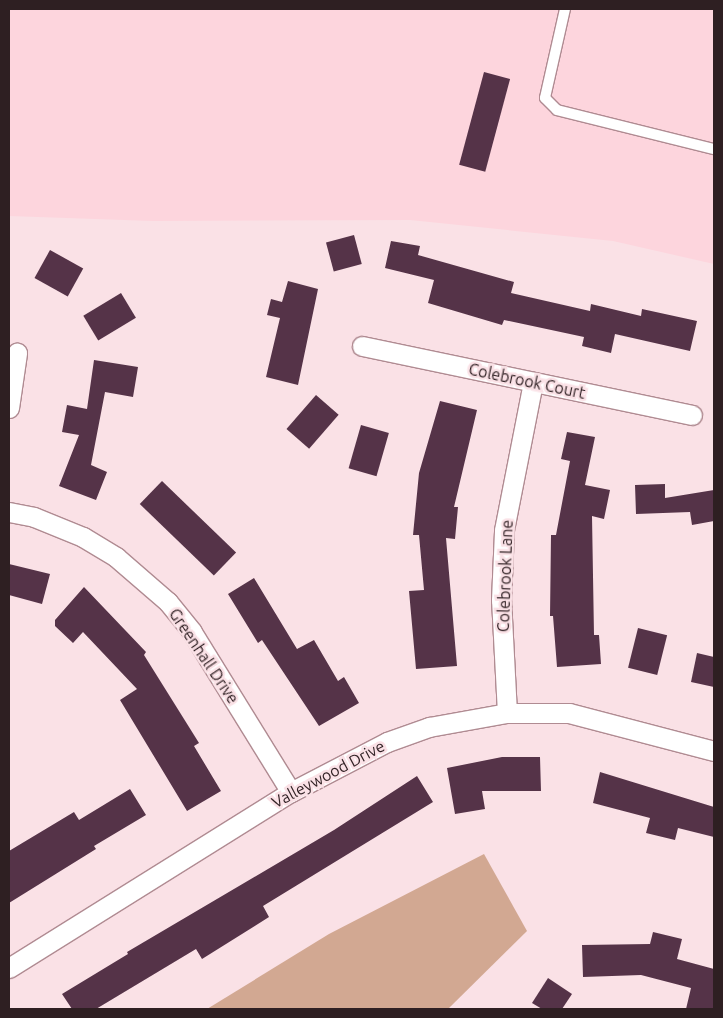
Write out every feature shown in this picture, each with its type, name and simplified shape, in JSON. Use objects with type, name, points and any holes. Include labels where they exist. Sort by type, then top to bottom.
[{"type":"street","name":"Colebrook Court","points":[[362,346],[692,415]]},
{"type":"street","points":[[9,408],[17,352]]},
{"type":"street","name":"Colebrook Lane","points":[[508,713],[501,600],[504,530],[533,382]]},
{"type":"street","name":"Greenhall Drive","points":[[9,512],[34,517],[83,537],[116,557],[168,602],[192,632],[291,792]]},
{"type":"street","name":"Valleywood Drive","points":[[9,968],[291,792],[387,742],[429,727],[508,713],[569,713],[714,751]]},
{"type":"lane","points":[[565,9],[545,98],[550,104],[557,110],[714,149]]},
{"type":"shaded area","points":[[9,9],[714,9],[714,264],[613,241],[410,220],[153,221],[9,216]]},
{"type":"shaded area","points":[[484,854],[527,931],[448,1009],[207,1009],[329,934]]},
{"type":"building","points":[[484,72],[510,79],[485,172],[459,165]]},
{"type":"building","points":[[354,235],[362,264],[334,271],[326,243]]},
{"type":"building","points":[[391,241],[420,246],[418,255],[514,282],[511,293],[590,311],[591,304],[641,316],[642,309],[697,321],[690,351],[615,334],[611,353],[582,346],[584,337],[504,320],[502,325],[428,303],[434,280],[385,268]]},
{"type":"building","points":[[50,250],[83,268],[68,296],[34,278]]},
{"type":"building","points":[[288,281],[318,289],[298,385],[266,377],[280,318],[267,315],[271,299],[282,302]]},
{"type":"building","points":[[121,293],[136,318],[98,341],[83,316]]},
{"type":"building","points":[[94,360],[138,367],[133,397],[105,392],[91,465],[107,472],[96,500],[59,486],[79,435],[62,432],[67,405],[87,409]]},
{"type":"building","points":[[316,395],[339,415],[309,449],[286,429]]},
{"type":"building","points":[[440,401],[477,410],[454,507],[458,507],[455,539],[446,538],[457,666],[416,669],[409,591],[424,590],[419,535],[413,535],[419,473]]},
{"type":"building","points":[[361,425],[389,433],[376,476],[349,468]]},
{"type":"building","points":[[567,432],[595,437],[585,485],[610,490],[604,519],[592,516],[594,635],[599,635],[601,664],[557,667],[553,616],[550,616],[551,535],[556,535],[570,461],[561,459]]},
{"type":"building","points":[[162,481],[236,553],[214,576],[140,504]]},
{"type":"building","points":[[665,484],[665,498],[714,490],[714,521],[692,525],[690,512],[636,514],[635,485]]},
{"type":"building","points":[[9,564],[50,574],[42,604],[9,595]]},
{"type":"building","points":[[254,578],[297,649],[314,640],[338,681],[344,677],[359,703],[319,726],[262,640],[258,643],[228,594]]},
{"type":"building","points":[[84,587],[146,652],[144,655],[199,743],[194,746],[221,791],[187,811],[120,700],[137,689],[83,632],[73,643],[55,626],[55,620]]},
{"type":"building","points":[[638,628],[667,635],[657,675],[628,668]]},
{"type":"building","points":[[697,653],[714,657],[714,687],[691,682]]},
{"type":"building","points":[[502,757],[540,757],[541,791],[482,791],[485,809],[455,814],[447,768]]},
{"type":"building","points":[[600,772],[714,807],[714,837],[678,828],[675,840],[646,833],[650,818],[593,803]]},
{"type":"building","points":[[417,776],[433,802],[263,906],[269,917],[202,959],[196,949],[96,1009],[72,1009],[62,994],[128,954],[127,952],[334,830]]},
{"type":"building","points":[[130,789],[146,815],[94,846],[96,849],[9,903],[9,851],[74,812],[79,820]]},
{"type":"building","points":[[653,932],[682,939],[677,959],[714,969],[714,1009],[686,1009],[691,988],[641,975],[583,977],[582,945],[650,944]]},
{"type":"building","points":[[548,978],[572,994],[562,1009],[542,1009],[532,1003]]}]
